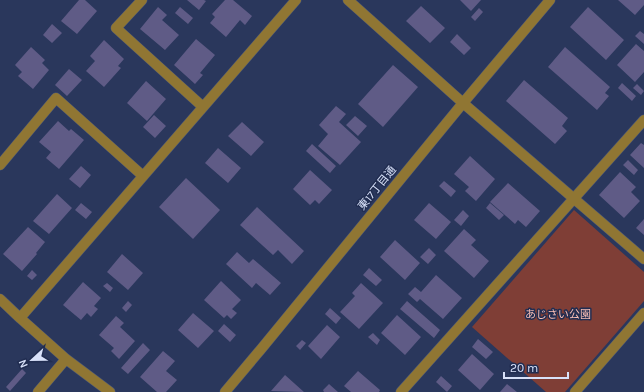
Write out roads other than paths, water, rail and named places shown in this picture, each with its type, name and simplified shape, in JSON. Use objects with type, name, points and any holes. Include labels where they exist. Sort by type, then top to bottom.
[{"type":"street","points":[[142,0],[116,28],[203,107]]},
{"type":"street","points":[[20,318],[296,0]]},
{"type":"street","points":[[348,0],[463,103],[644,259]]},
{"type":"street","name":"東17丁目通","points":[[225,392],[463,103],[550,0]]},
{"type":"street","points":[[0,165],[56,98],[143,176]]},
{"type":"street","points":[[401,392],[644,120]]},
{"type":"street","points":[[0,299],[66,359],[110,392]]},
{"type":"street","points":[[575,392],[644,313]]},
{"type":"street","points":[[38,392],[66,359]]},
{"type":"park label","name":"あじさい公園","points":[[558,314]]}]
